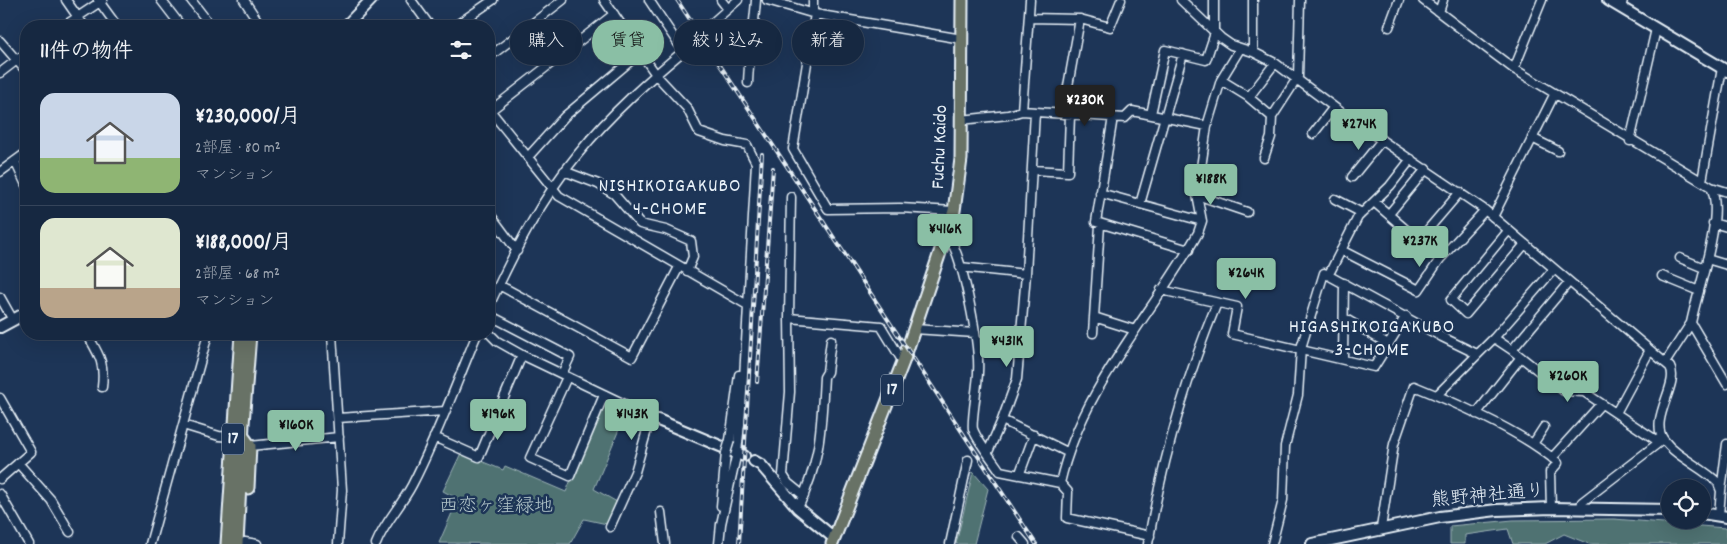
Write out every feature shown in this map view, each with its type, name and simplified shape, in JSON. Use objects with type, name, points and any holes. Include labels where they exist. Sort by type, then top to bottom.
[{"type":"main road","points":[[353,20],[371,0]]},
{"type":"main road","name":"Fuchu Kaido","points":[[836,542],[948,236],[954,211],[960,167],[962,0]]},
{"type":"main road","points":[[1608,0],[1622,4],[1656,29],[1725,70]]},
{"type":"main road","points":[[0,327],[20,316]]},
{"type":"main road","name":"17","points":[[241,340],[237,436],[242,543]]},
{"type":"main road","name":"17","points":[[227,544],[237,436],[249,340]]},
{"type":"main road","points":[[654,418],[740,454]]},
{"type":"main road","points":[[237,436],[250,446],[242,543]]},
{"type":"main road","points":[[754,461],[760,465],[798,508],[836,542]]},
{"type":"main road","name":"熊野神社通り","points":[[1312,544],[1381,528],[1464,513],[1551,508],[1661,510]]},
{"type":"street","points":[[66,0],[80,20]]},
{"type":"street","points":[[161,0],[176,20]]},
{"type":"street","points":[[191,0],[206,20]]},
{"type":"street","points":[[244,0],[257,20]]},
{"type":"street","points":[[411,0],[426,20]]},
{"type":"street","points":[[464,20],[493,0]]},
{"type":"street","points":[[539,20],[563,0]]},
{"type":"street","points":[[649,0],[674,38]]},
{"type":"street","points":[[722,0],[728,9]]},
{"type":"street","points":[[715,20],[738,0]]},
{"type":"street","points":[[748,83],[749,44],[753,37],[756,0]]},
{"type":"street","points":[[767,0],[814,14],[962,39]]},
{"type":"street","points":[[813,0],[814,14],[793,150],[828,209],[900,208],[954,211]]},
{"type":"street","points":[[1022,111],[1030,0]]},
{"type":"street","points":[[1029,18],[1080,19],[1110,27],[1120,0]]},
{"type":"street","points":[[1181,0],[1226,42],[1275,63],[1334,107],[1460,192],[1493,217],[1665,363],[1673,374],[1662,413],[1661,441]]},
{"type":"street","points":[[1151,114],[1165,50],[1206,60],[1214,30],[1214,0]]},
{"type":"street","points":[[1253,0],[1253,52]]},
{"type":"street","points":[[1264,158],[1271,137],[1272,117],[1297,80],[1300,0]]},
{"type":"street","points":[[1389,27],[1399,0]]},
{"type":"street","points":[[1423,0],[1514,70],[1630,141],[1711,187],[1727,192]]},
{"type":"street","points":[[1439,12],[1442,0]]},
{"type":"street","points":[[1514,70],[1542,0]]},
{"type":"street","points":[[72,20],[100,1],[113,20]]},
{"type":"street","points":[[606,1],[618,20]]},
{"type":"street","points":[[582,39],[614,14]]},
{"type":"street","points":[[1032,170],[1068,172],[1066,115],[1080,19]]},
{"type":"street","points":[[1630,141],[1656,29]]},
{"type":"street","points":[[0,41],[20,64]]},
{"type":"street","points":[[495,53],[510,42]]},
{"type":"street","points":[[1060,483],[1067,452],[1089,402],[1160,290],[1189,250],[1202,221],[1197,195],[1208,126],[1221,80],[1240,49]]},
{"type":"street","points":[[1140,204],[1183,54]]},
{"type":"street","points":[[0,73],[20,58]]},
{"type":"street","points":[[495,292],[552,188],[564,171],[610,118],[674,60]]},
{"type":"street","points":[[1249,97],[1275,63]]},
{"type":"street","points":[[495,106],[549,65]]},
{"type":"street","points":[[528,157],[565,116],[626,65]]},
{"type":"street","points":[[649,65],[687,108],[699,132],[725,141],[747,145],[756,163],[740,454],[721,521]]},
{"type":"street","points":[[1702,181],[1725,70]]},
{"type":"street","points":[[1221,80],[1249,97],[1272,117]]},
{"type":"street","points":[[1493,217],[1554,95]]},
{"type":"street","points":[[1313,134],[1334,107]]},
{"type":"street","points":[[961,120],[1008,115],[1022,111],[1125,118],[1132,112],[1208,126]]},
{"type":"street","points":[[988,452],[1017,379],[1026,274],[1035,112]]},
{"type":"street","points":[[495,116],[559,196],[749,306]]},
{"type":"street","points":[[1113,117],[1096,222],[1100,226],[1189,250]]},
{"type":"street","points":[[1532,138],[1558,151]]},
{"type":"street","points":[[1352,177],[1382,140]]},
{"type":"street","points":[[0,172],[20,157]]},
{"type":"street","points":[[1330,274],[1362,213],[1411,159]]},
{"type":"street","points":[[15,161],[20,172]]},
{"type":"street","points":[[1389,214],[1426,169]]},
{"type":"street","points":[[564,171],[598,184],[614,194],[640,224],[666,230],[691,241],[693,256],[687,271]]},
{"type":"street","points":[[1665,363],[1691,323],[1707,259],[1713,223],[1714,199],[1711,187]]},
{"type":"street","points":[[1419,240],[1460,192]]},
{"type":"street","points":[[1100,193],[1202,221]]},
{"type":"street","points":[[1197,195],[1247,212]]},
{"type":"street","points":[[791,197],[790,392],[783,475],[788,483],[804,496]]},
{"type":"street","points":[[1335,199],[1362,213]]},
{"type":"street","points":[[1374,202],[1440,259]]},
{"type":"street","points":[[1341,250],[1419,290],[1440,259],[1484,210]]},
{"type":"street","points":[[495,222],[517,251]]},
{"type":"street","points":[[1713,223],[1727,227]]},
{"type":"street","points":[[1093,333],[1100,226]]},
{"type":"street","points":[[1508,231],[1451,300],[1466,314],[1525,244]]},
{"type":"street","points":[[948,236],[954,244],[976,333],[979,371],[973,429],[1000,471],[1020,473],[1060,483],[1068,492],[1067,518],[1149,540],[1174,429],[1198,350],[1217,303]]},
{"type":"street","points":[[1680,258],[1704,268]]},
{"type":"street","points":[[1707,259],[1727,265]]},
{"type":"street","points":[[499,285],[632,357],[679,266]]},
{"type":"street","points":[[960,267],[1026,274]]},
{"type":"street","points":[[1437,395],[1494,338],[1554,269]]},
{"type":"street","points":[[1272,544],[1283,500],[1285,446],[1298,395],[1301,348],[1324,273],[1330,274],[1477,354]]},
{"type":"street","points":[[1662,276],[1699,291]]},
{"type":"street","points":[[1512,350],[1569,282]]},
{"type":"street","points":[[1343,359],[1344,283]]},
{"type":"street","points":[[1160,290],[1237,306],[1232,334],[1301,348],[1374,367],[1406,316]]},
{"type":"street","points":[[0,297],[13,320]]},
{"type":"street","points":[[1094,317],[1135,330]]},
{"type":"street","points":[[495,318],[570,357],[565,376],[530,458],[570,476],[604,395]]},
{"type":"street","points":[[789,318],[881,326],[903,362]]},
{"type":"street","points":[[1344,318],[1388,344]]},
{"type":"street","points":[[1691,323],[1727,384]]},
{"type":"street","points":[[914,329],[976,333]]},
{"type":"street","points":[[1494,338],[1564,391],[1584,392],[1661,441],[1715,480],[1722,491]]},
{"type":"street","points":[[495,339],[522,355],[654,418],[635,472],[610,527]]},
{"type":"street","points":[[90,340],[102,360],[102,387]]},
{"type":"street","points":[[150,544],[206,340]]},
{"type":"street","points":[[332,340],[342,490],[338,544]]},
{"type":"street","points":[[376,544],[382,530],[395,515],[412,485],[475,340]]},
{"type":"street","points":[[798,508],[810,483],[819,448],[824,377],[831,340]]},
{"type":"street","points":[[1616,413],[1650,350]]},
{"type":"street","points":[[434,437],[480,457],[522,355]]},
{"type":"street","points":[[1476,414],[1521,357]]},
{"type":"street","points":[[719,544],[721,492],[726,453],[730,440],[740,365],[745,361]]},
{"type":"street","points":[[1381,528],[1394,444],[1414,386],[1476,414],[1533,444],[1558,463],[1550,472],[1551,508]]},
{"type":"street","points":[[0,398],[31,452],[0,479]]},
{"type":"street","points":[[1552,458],[1601,404]]},
{"type":"street","points":[[338,418],[445,411]]},
{"type":"street","points":[[1002,420],[1067,452]]},
{"type":"street","points":[[183,425],[219,436],[237,436]]},
{"type":"street","points":[[1533,444],[1544,427]]},
{"type":"street","points":[[1020,473],[1034,435]]},
{"type":"street","points":[[250,446],[339,437]]},
{"type":"street","points":[[1581,508],[1582,502],[1661,441]]},
{"type":"street","points":[[1723,516],[1722,491],[1727,444]]},
{"type":"street","points":[[950,544],[968,460]]},
{"type":"street","points":[[18,463],[51,500],[70,532]]},
{"type":"street","points":[[0,494],[29,544]]},
{"type":"street","points":[[661,512],[665,544]]},
{"type":"street","points":[[1019,537],[1025,544]]},
{"type":"street","points":[[242,543],[257,544]]},
{"type":"green space","name":"西恋ヶ窪緑地","points":[[604,400],[609,400],[628,408],[594,489],[617,502],[607,524],[584,519],[570,544],[439,543],[458,499],[443,491],[461,453],[503,470],[505,466],[566,492]]},
{"type":"green space","points":[[973,472],[988,489],[974,544],[956,544]]},
{"type":"green space","points":[[1614,519],[1661,523],[1661,529],[1725,528],[1727,529],[1727,544],[1589,544],[1564,534],[1545,544],[1513,544],[1508,529],[1465,535],[1465,544],[1450,544],[1450,526],[1513,520]]},
{"type":"railway","points":[[677,0],[1036,544]]},
{"type":"railway","points":[[739,544],[762,154]]},
{"type":"railway","points":[[757,382],[773,168]]},
{"type":"district","name":"NISHIKOIGAKUBO 4-CHOME","points":[[670,198]]},
{"type":"district","name":"HIGASHIKOIGAKUBO 3-CHOME","points":[[1372,340]]}]
